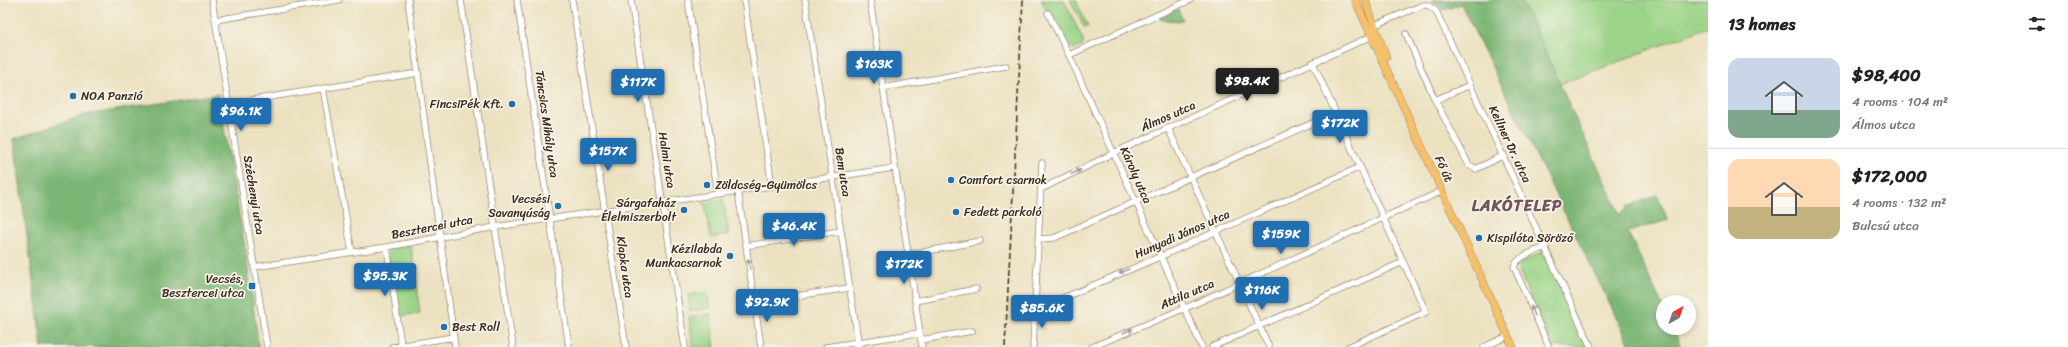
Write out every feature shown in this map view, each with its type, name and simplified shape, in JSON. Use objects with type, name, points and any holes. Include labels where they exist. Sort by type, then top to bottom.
[{"type":"main road","name":"Fő út","points":[[1355,0],[1513,347]]},
{"type":"main road","points":[[1365,0],[1375,25],[1395,86]]},
{"type":"main road","points":[[1361,14],[1375,25]]},
{"type":"street","name":"Széchenyi utca","points":[[212,0],[267,347]]},
{"type":"street","points":[[215,20],[339,0]]},
{"type":"street","points":[[408,0],[455,347]]},
{"type":"street","points":[[461,0],[513,347]]},
{"type":"street","name":"Táncsics Mihály utca","points":[[517,0],[569,347]]},
{"type":"street","name":"Klapka utca","points":[[572,0],[626,347]]},
{"type":"street","name":"Halmi utca","points":[[631,0],[685,347]]},
{"type":"street","points":[[688,0],[718,194]]},
{"type":"street","points":[[744,0],[772,186]]},
{"type":"street","name":"Bem utca","points":[[805,0],[859,345]]},
{"type":"street","points":[[870,0],[922,347]]},
{"type":"street","points":[[1069,55],[1190,0]]},
{"type":"street","name":"Kellner Dr. utca","points":[[1375,25],[1418,6],[1423,5],[1436,11],[1504,155],[1591,347]]},
{"type":"street","name":"Károly utca","points":[[1048,13],[1069,55],[1202,347]]},
{"type":"street","points":[[1406,34],[1435,100],[1469,165],[1476,169],[1504,155]]},
{"type":"street","name":"Álmos utca","points":[[1041,189],[1168,128],[1372,36]]},
{"type":"street","points":[[1313,63],[1426,312],[1359,345],[1348,347]]},
{"type":"street","points":[[883,88],[1006,66]]},
{"type":"street","points":[[228,104],[418,73]]},
{"type":"street","points":[[1435,100],[1470,85]]},
{"type":"street","points":[[323,88],[352,252]]},
{"type":"street","points":[[1038,239],[1054,238],[1335,113]]},
{"type":"street","points":[[1168,128],[1269,347]]},
{"type":"street","points":[[1033,347],[1042,164]]},
{"type":"street","name":"Hunyadi János utca","points":[[1034,310],[1216,232],[1360,167]]},
{"type":"street","points":[[761,347],[738,191],[894,168]]},
{"type":"street","name":"Besztercei utca","points":[[254,267],[387,247],[495,227],[738,191]]},
{"type":"street","name":"Attila utca","points":[[1092,347],[1184,308],[1442,191]]},
{"type":"street","points":[[746,246],[840,231]]},
{"type":"street","points":[[908,255],[980,241]]},
{"type":"street","points":[[387,247],[401,345]]},
{"type":"street","points":[[1546,247],[1520,258],[1515,263],[1514,267],[1549,347]]},
{"type":"street","points":[[1212,347],[1403,262]]},
{"type":"street","points":[[755,302],[849,288]]},
{"type":"street","points":[[915,301],[976,289]]},
{"type":"street","points":[[920,340],[972,331]]},
{"type":"street","points":[[826,347],[859,345],[919,332]]},
{"type":"street","points":[[1484,347],[1508,336]]},
{"type":"street","points":[[392,347],[454,338]]},
{"type":"green space","points":[[1041,0],[1064,0],[1084,42],[1082,46],[1074,49],[1068,46]]},
{"type":"green space","points":[[1070,0],[1076,0],[1088,27],[1084,27]]},
{"type":"green space","points":[[1432,0],[1521,0],[1620,215],[1627,207],[1657,195],[1668,220],[1628,232],[1657,295],[1656,295],[1656,335],[1676,335],[1681,347],[1631,347],[1461,4],[1444,10]]},
{"type":"green space","points":[[1521,0],[1708,0],[1708,27],[1560,84]]},
{"type":"green space","points":[[1178,9],[1183,21],[1161,20],[1159,18]]},
{"type":"green space","points":[[218,94],[245,248],[259,347],[42,347],[14,139],[84,115]]},
{"type":"green space","points":[[723,199],[729,235],[711,238],[704,202]]},
{"type":"green space","points":[[411,245],[420,313],[398,316],[388,249]]},
{"type":"green space","points":[[1544,251],[1588,347],[1553,347],[1518,269],[1519,264]]},
{"type":"green space","points":[[707,292],[710,308],[690,311],[688,295]]},
{"type":"green space","points":[[710,314],[715,347],[693,347],[689,317]]},
{"type":"railway","points":[[1005,347],[1023,0]]},
{"type":"place","name":"NOA Panzió","points":[[73,96]]},
{"type":"place","name":"FincsiPék Kft.","points":[[512,104]]},
{"type":"place","name":"Comfort csarnok","points":[[951,180]]},
{"type":"place","name":"Zöldcség-Gyümölcs","points":[[707,185]]},
{"type":"place","name":"Vecsési Savanyúság","points":[[558,206]]},
{"type":"place","name":"Sárgafaház Élelmiszerbolt","points":[[684,210]]},
{"type":"place","name":"Fedett parkoló","points":[[956,212]]},
{"type":"place","name":"Kispilóta Söröző","points":[[1479,238]]},
{"type":"place","name":"Kézilabda Munkacsarnok","points":[[730,256]]},
{"type":"place","name":"Vecsés, Besztercei utca","points":[[252,286]]},
{"type":"place","name":"Best Roll","points":[[444,327]]},
{"type":"district","name":"LAKÓTELEP","points":[[1517,205]]}]
